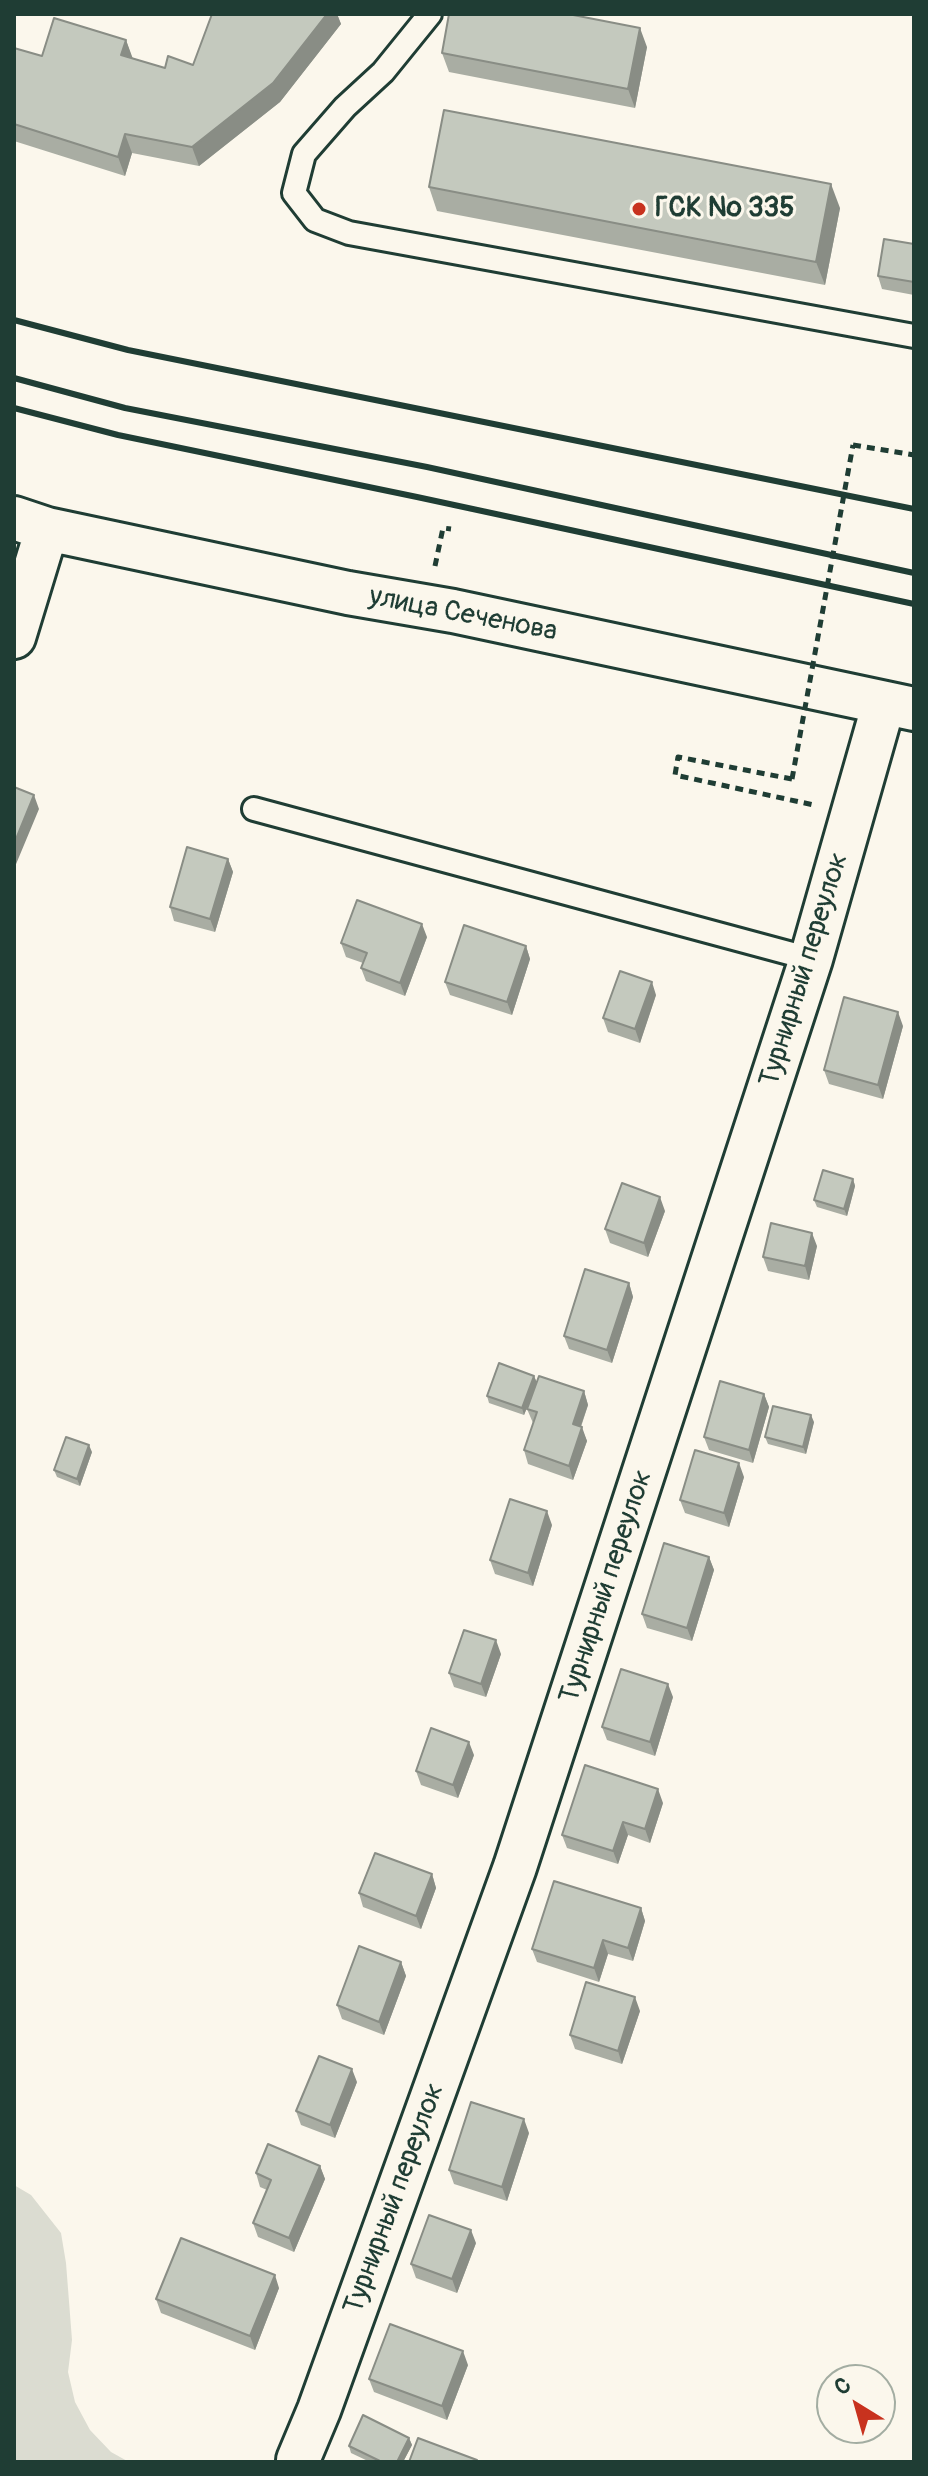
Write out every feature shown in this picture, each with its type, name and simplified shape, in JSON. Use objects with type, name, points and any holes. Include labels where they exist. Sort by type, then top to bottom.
[{"type":"street","points":[[14,637],[30,524]]},
{"type":"street","name":"улица Сеченова","points":[[30,524],[899,706]]},
{"type":"street","name":"Турнирный переулок","points":[[298,2460],[324,2396],[515,1867],[811,959],[899,706]]},
{"type":"lane","points":[[430,14],[383,72],[345,107],[304,154],[294,193],[315,220],[349,233],[914,336]]},
{"type":"lane","points":[[254,809],[811,959]]},
{"type":"path","points":[[815,805],[675,775],[678,757],[792,779],[853,445],[914,455]]},
{"type":"shaded area","points":[[14,2185],[31,2195],[61,2233],[72,2340],[68,2372],[75,2402],[90,2430],[111,2452],[129,2462],[14,2462]]},
{"type":"building","points":[[212,14],[327,14],[273,83],[192,147],[125,134],[118,157],[14,124],[14,48],[42,56],[54,18],[126,40],[121,55],[165,68],[168,56],[193,65]]},
{"type":"building","points":[[449,14],[568,14],[640,28],[628,89],[442,53]]},
{"type":"building","name":"ГСК № 335","points":[[444,110],[831,184],[816,262],[429,187]]},
{"type":"building","points":[[884,239],[914,244],[914,282],[878,276]]},
{"type":"building","points":[[14,787],[34,795],[14,844]]},
{"type":"building","points":[[187,847],[228,859],[210,919],[170,907]]},
{"type":"building","points":[[357,900],[422,924],[400,983],[361,968],[367,953],[341,943]]},
{"type":"building","points":[[464,925],[526,946],[507,1002],[445,982]]},
{"type":"building","points":[[620,971],[652,982],[635,1029],[603,1018]]},
{"type":"building","points":[[844,997],[898,1012],[878,1085],[824,1070]]},
{"type":"building","points":[[823,1170],[853,1179],[844,1209],[814,1200]]},
{"type":"building","points":[[622,1183],[660,1197],[644,1243],[605,1229]]},
{"type":"building","points":[[771,1223],[812,1233],[805,1266],[763,1257]]},
{"type":"building","points":[[585,1269],[629,1283],[607,1350],[564,1336]]},
{"type":"building","points":[[499,1363],[534,1376],[522,1408],[487,1396]]},
{"type":"building","points":[[539,1376],[584,1391],[573,1424],[582,1427],[569,1466],[524,1450],[537,1412],[527,1409]]},
{"type":"building","points":[[720,1381],[764,1394],[749,1450],[704,1437]]},
{"type":"building","points":[[773,1406],[811,1415],[803,1447],[765,1437]]},
{"type":"building","points":[[66,1437],[89,1445],[77,1479],[54,1470]]},
{"type":"building","points":[[695,1450],[739,1463],[724,1513],[680,1500]]},
{"type":"building","points":[[510,1499],[547,1511],[528,1573],[490,1560]]},
{"type":"building","points":[[664,1543],[709,1557],[687,1628],[642,1614]]},
{"type":"building","points":[[464,1630],[496,1640],[481,1684],[449,1673]]},
{"type":"building","points":[[621,1669],[668,1684],[650,1742],[602,1727]]},
{"type":"building","points":[[431,1728],[469,1742],[453,1785],[416,1771]]},
{"type":"building","points":[[585,1765],[658,1789],[645,1829],[623,1822],[613,1851],[562,1835]]},
{"type":"building","points":[[375,1853],[432,1874],[416,1916],[359,1893]]},
{"type":"building","points":[[554,1881],[641,1908],[628,1948],[603,1940],[594,1968],[532,1949]]},
{"type":"building","points":[[359,1946],[401,1962],[379,2022],[337,2005]]},
{"type":"building","points":[[586,1982],[635,1997],[618,2051],[570,2035]]},
{"type":"building","points":[[319,2056],[352,2069],[330,2125],[296,2111]]},
{"type":"building","points":[[471,2102],[524,2119],[502,2187],[449,2170]]},
{"type":"building","points":[[268,2144],[320,2166],[289,2238],[253,2223],[271,2180],[256,2173]]},
{"type":"building","points":[[429,2215],[471,2230],[452,2279],[411,2264]]},
{"type":"building","points":[[181,2238],[275,2275],[250,2336],[156,2299]]},
{"type":"building","points":[[390,2324],[463,2351],[442,2406],[369,2379]]},
{"type":"building","points":[[363,2415],[409,2438],[397,2462],[382,2462],[349,2446]]},
{"type":"building","points":[[418,2438],[477,2460],[409,2462]]},
{"type":"railway","points":[[14,320],[128,350],[914,509]]},
{"type":"railway","points":[[14,378],[125,408],[427,467],[914,573]]},
{"type":"railway","points":[[14,408],[118,435],[914,604]]},
{"type":"place","name":"ГСК № 335","points":[[639,209]]}]
